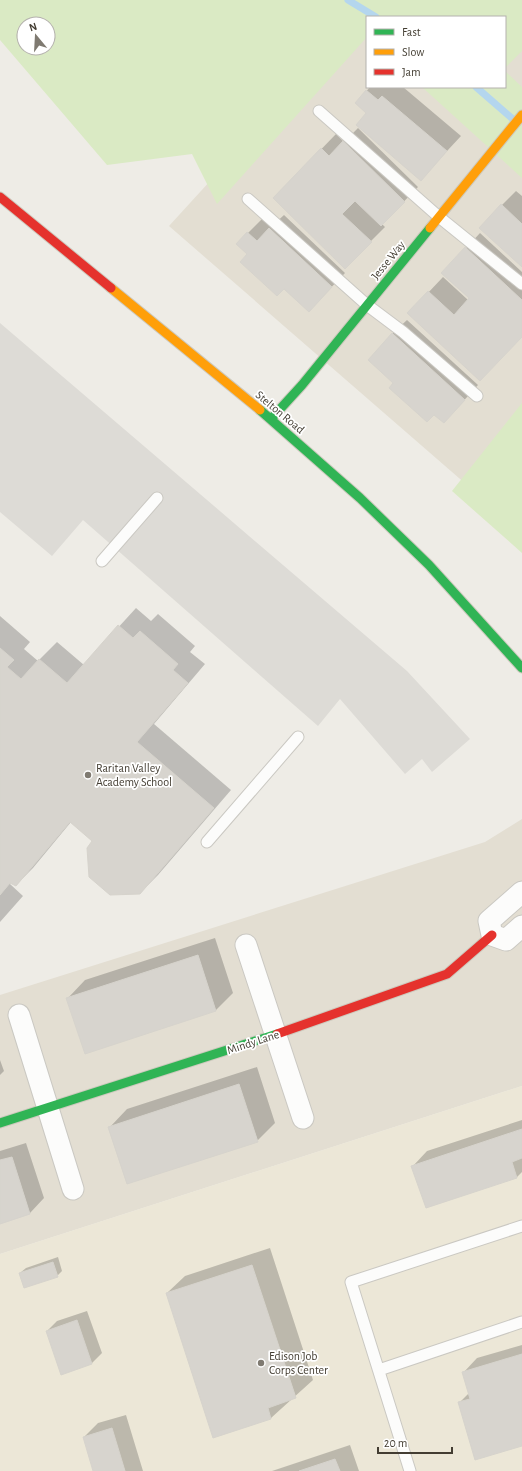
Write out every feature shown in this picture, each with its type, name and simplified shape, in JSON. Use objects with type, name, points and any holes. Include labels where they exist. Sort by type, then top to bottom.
[{"type":"street","name":"Jesse Way","points":[[271,419],[302,385],[522,115]]},
{"type":"street","name":"Stelton Road","points":[[0,197],[271,419],[360,498],[429,565],[522,668]]},
{"type":"street","points":[[522,892],[489,921],[492,935],[506,940],[522,926]]},
{"type":"street","name":"Mindy Lane","points":[[0,1123],[275,1035],[447,974],[492,935]]},
{"type":"street","points":[[246,945],[303,1118]]},
{"type":"street","points":[[19,1015],[73,1189]]},
{"type":"lane","points":[[319,111],[439,217],[522,284]]},
{"type":"lane","points":[[248,199],[367,305],[403,332],[477,396]]},
{"type":"lane","points":[[102,561],[157,498]]},
{"type":"lane","points":[[207,842],[298,737]]},
{"type":"lane","points":[[410,1471],[351,1282],[522,1226]]},
{"type":"lane","points":[[379,1370],[522,1322]]},
{"type":"shaded area","points":[[522,0],[522,466],[490,505],[169,226],[356,21],[366,29],[366,88],[506,88],[506,16]]},
{"type":"shaded area","points":[[0,323],[407,671],[470,739],[432,772],[422,759],[405,774],[340,699],[318,726],[83,520],[52,556],[0,512]]},
{"type":"shaded area","points":[[522,819],[522,1086],[0,1254],[0,995],[485,842]]},
{"type":"shaded area","name":"Edison Job Corps Center","points":[[522,1086],[522,1471],[0,1471],[0,1254]]},
{"type":"green space","points":[[0,0],[522,0],[522,51],[506,67],[506,16],[366,16],[366,38],[217,204],[192,154],[107,165],[0,40]]},
{"type":"green space","points":[[506,72],[522,87],[522,178],[423,88],[506,88]]},
{"type":"green space","points":[[522,403],[522,553],[452,491]]},
{"type":"building","points":[[366,90],[378,100],[382,96],[447,151],[421,181],[356,125],[366,113],[355,103]]},
{"type":"building","points":[[343,141],[405,202],[381,226],[355,201],[342,214],[372,242],[345,269],[273,198],[321,148],[329,156]]},
{"type":"building","points":[[501,204],[522,224],[522,267],[479,228]]},
{"type":"building","points":[[269,228],[332,287],[309,312],[284,289],[277,296],[240,262],[247,254],[236,244],[247,232],[257,241]]},
{"type":"building","points":[[465,247],[522,300],[522,337],[480,381],[407,313],[428,291],[454,315],[469,298],[441,273]]},
{"type":"building","points":[[392,333],[465,400],[444,423],[434,415],[427,422],[389,388],[393,383],[368,360]]},
{"type":"building","name":"Raritan Valley Academy School","points":[[118,625],[133,638],[140,631],[178,664],[173,670],[188,683],[137,742],[214,808],[140,894],[110,895],[89,877],[87,848],[92,841],[70,822],[16,886],[10,883],[0,895],[0,648],[14,660],[7,667],[21,679],[39,659],[67,683]]},
{"type":"building","points":[[198,955],[216,1011],[85,1054],[66,998]]},
{"type":"building","points":[[239,1084],[258,1142],[127,1184],[108,1127]]},
{"type":"building","points":[[522,1129],[522,1158],[512,1162],[517,1178],[426,1208],[411,1166]]},
{"type":"building","points":[[12,1157],[30,1214],[0,1224],[0,1160]]},
{"type":"building","points":[[53,1262],[58,1277],[24,1288],[19,1273]]},
{"type":"building","points":[[252,1265],[296,1398],[268,1408],[271,1419],[213,1438],[166,1293]]},
{"type":"building","points":[[77,1320],[92,1364],[61,1375],[46,1331]]},
{"type":"building","points":[[522,1354],[522,1446],[475,1460],[458,1402],[470,1399],[462,1372]]},
{"type":"building","points":[[112,1428],[125,1471],[93,1471],[83,1437]]},
{"type":"building","points":[[335,1459],[340,1471],[299,1471]]},
{"type":"waterway","points":[[348,0],[374,16]]},
{"type":"waterway","points":[[477,88],[514,120]]},
{"type":"traffic: fast","points":[[271,419],[302,385],[430,228]]},
{"type":"traffic: fast","points":[[260,410],[360,498],[429,565],[522,668]]},
{"type":"traffic: fast","points":[[0,1123],[277,1034]]},
{"type":"traffic: slow","points":[[430,228],[522,115]]},
{"type":"traffic: slow","points":[[111,288],[260,410]]},
{"type":"traffic: jam","points":[[0,197],[111,288]]},
{"type":"traffic: jam","points":[[277,1034],[447,974],[492,935]]},
{"type":"place","name":"Raritan Valley Academy School","points":[[88,775]]},
{"type":"place","name":"Edison Job Corps Center","points":[[261,1363]]}]
